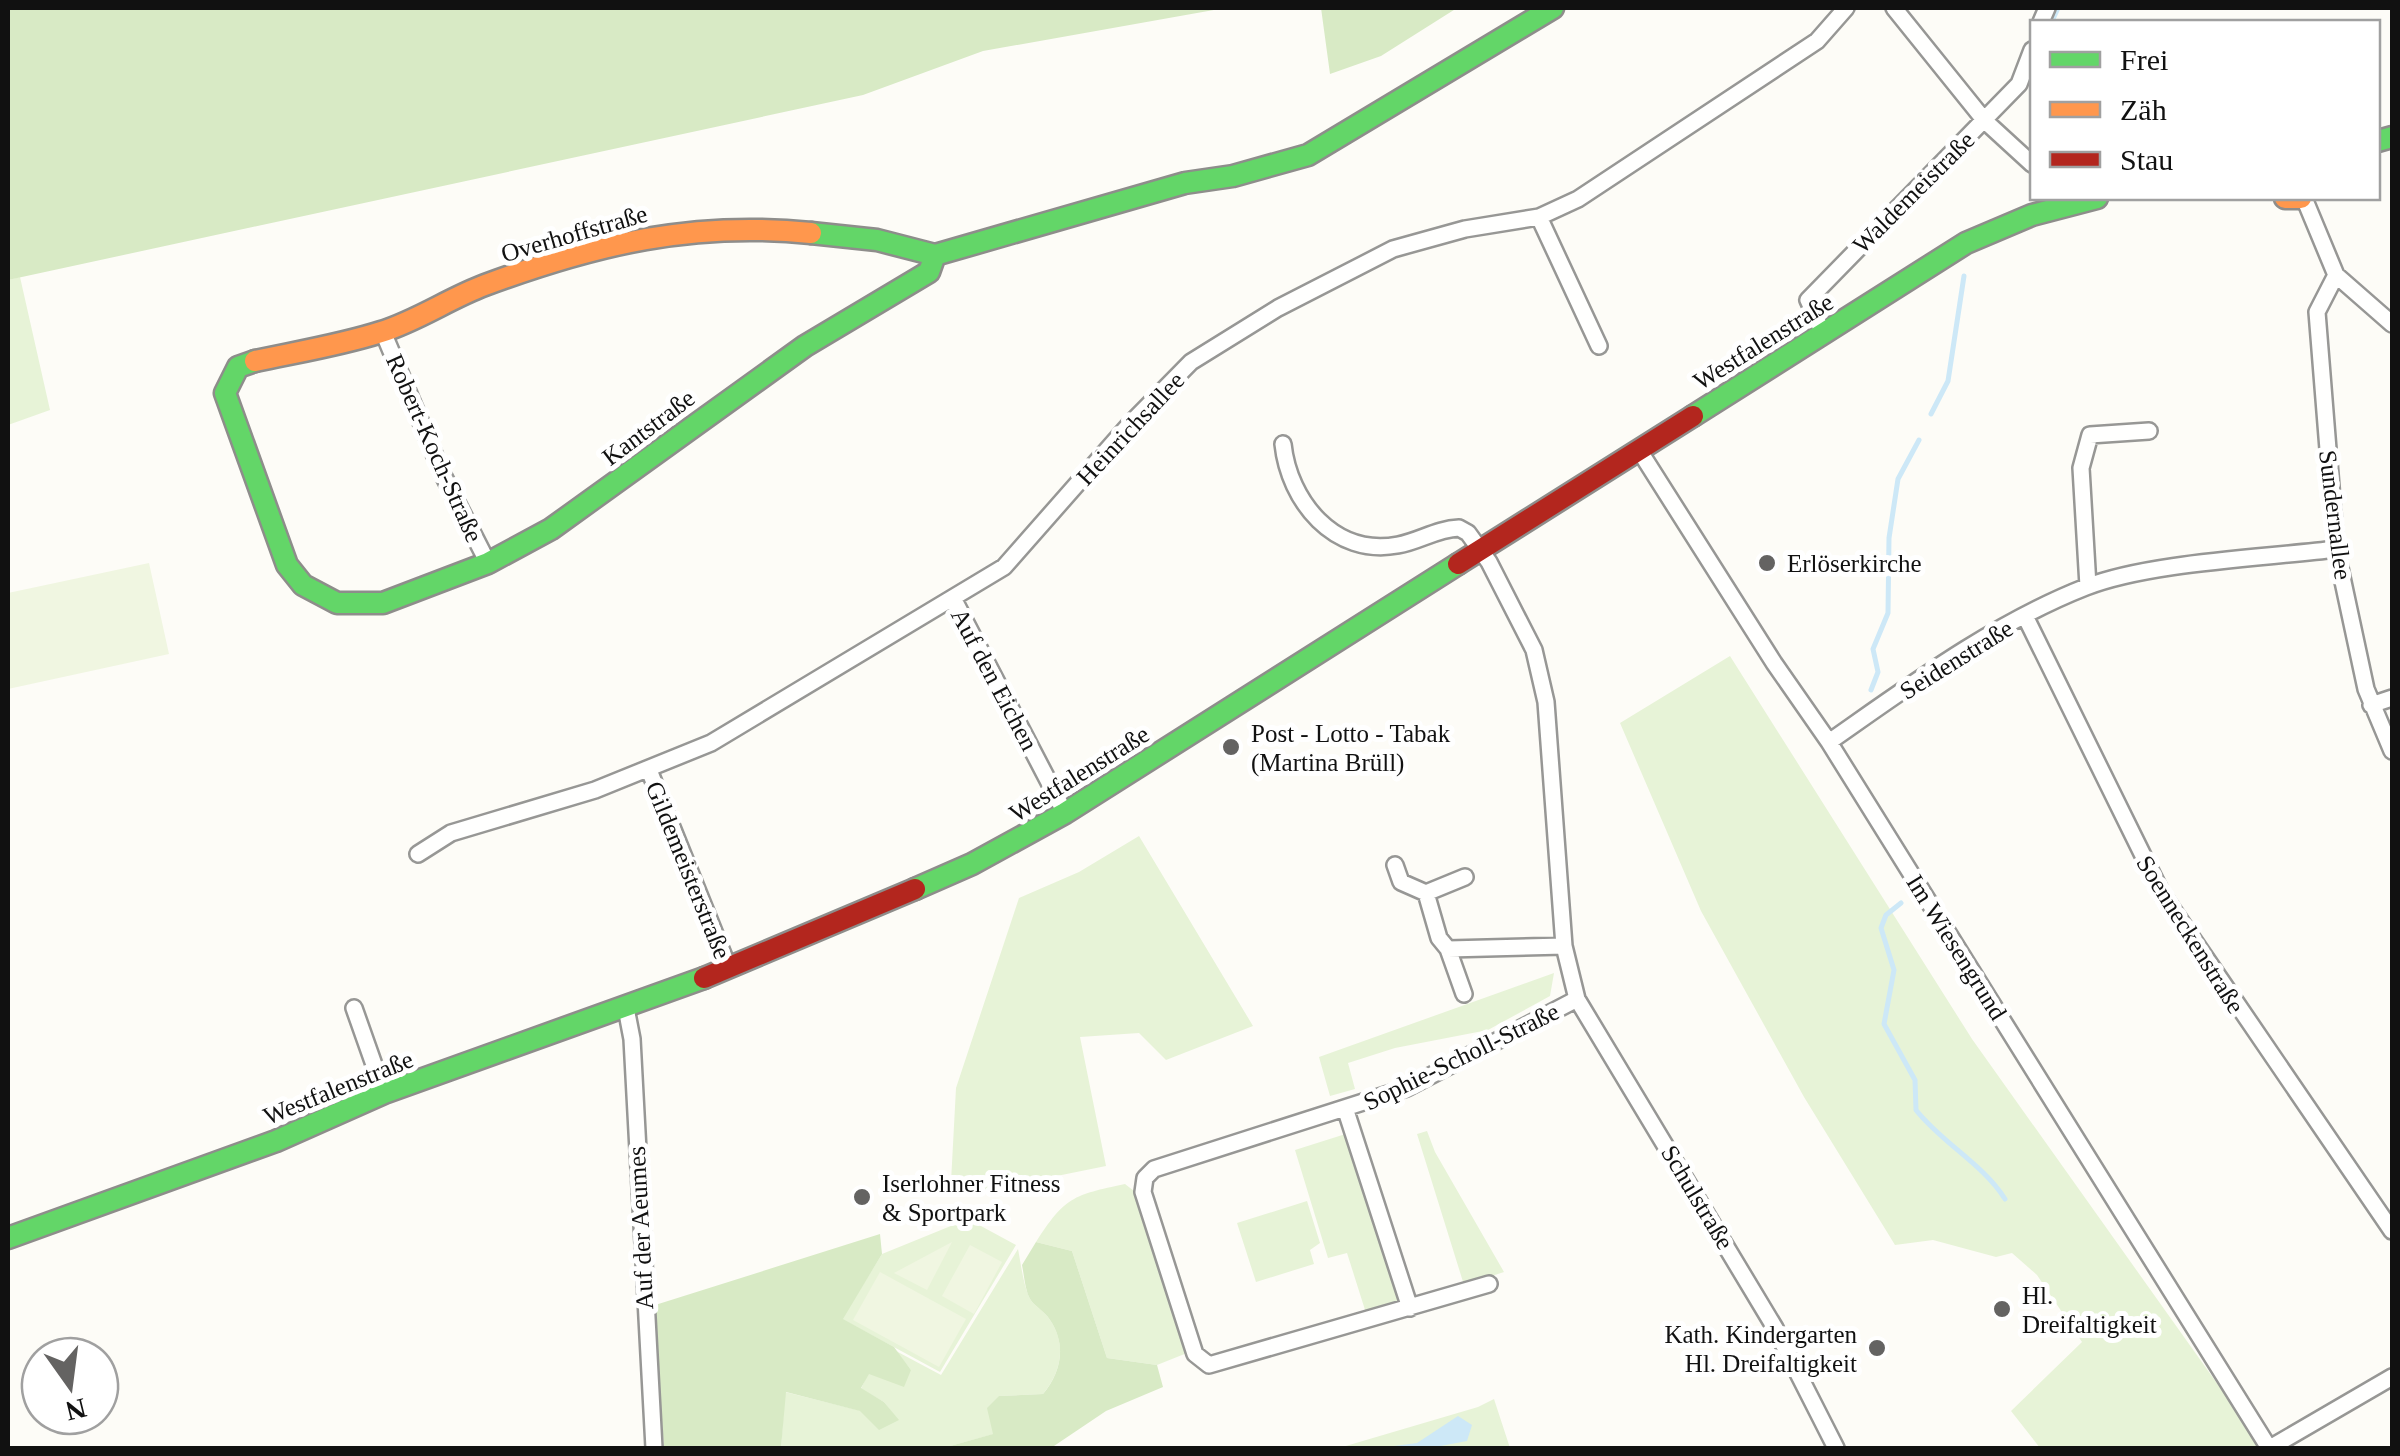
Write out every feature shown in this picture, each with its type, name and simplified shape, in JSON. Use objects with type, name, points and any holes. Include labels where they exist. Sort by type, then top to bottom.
[{"type":"main road","name":"Kantstraße","points":[[238,367],[225,392],[287,565],[303,585],[336,603],[383,603],[488,563],[551,528],[805,346],[929,272],[935,256],[1185,184],[1233,176],[1308,155],[1552,8]]},
{"type":"main road","name":"Westfalenstraße","points":[[8,1238],[276,1140],[384,1093],[728,969],[906,894],[1065,814],[1966,243],[2070,200]]},
{"type":"main road","name":"Overhoffstraße","points":[[238,367],[383,332],[482,286],[592,249],[656,234],[731,228],[798,232],[877,240],[935,256]]},
{"type":"street","name":"Heinrichsallee","points":[[418,854],[451,833],[540,808],[649,770],[711,743],[1004,567],[1129,425],[1192,362],[1278,308],[1392,249],[1464,229],[1539,217],[1578,199],[1817,41],[1846,8]]},
{"type":"street","points":[[1894,8],[1985,121],[2030,162]]},
{"type":"street","name":"Waldemeistraße","points":[[1823,332],[1808,300],[2020,84],[2030,56]]},
{"type":"street","points":[[2303,200],[2336,275],[2392,324]]},
{"type":"street","points":[[1539,217],[1599,346]]},
{"type":"street","name":"Sundernallee","points":[[2336,275],[2317,312],[2336,549],[2372,706],[2392,752]]},
{"type":"street","name":"Robert-Koch-Straße","points":[[383,332],[443,475],[488,563]]},
{"type":"street","points":[[2088,586],[2080,468],[2090,435],[2149,431]]},
{"type":"street","points":[[1283,444],[1292,488],[1327,529],[1363,542],[1397,546],[1459,528],[1480,549]]},
{"type":"street","name":"Im Wiesengrund","points":[[1639,450],[1774,663],[1830,742],[2270,1448]]},
{"type":"street","name":"Schulstraße","points":[[1480,549],[1534,650],[1546,702],[1564,946],[1577,999],[1775,1328],[1836,1448]]},
{"type":"street","name":"Seidenstraße","points":[[1830,742],[2025,616],[2088,586],[2195,566],[2336,549]]},
{"type":"street","name":"Auf den Eichen","points":[[953,598],[1065,814]]},
{"type":"street","name":"Soenneckenstraße","points":[[2025,616],[2162,894],[2392,1230]]},
{"type":"street","points":[[2372,706],[2392,698]]},
{"type":"street","name":"Gildemeisterstraße","points":[[649,770],[728,969]]},
{"type":"street","points":[[1395,865],[1401,882],[1426,893],[1465,877]]},
{"type":"street","points":[[1426,893],[1439,938],[1448,949],[1464,994]]},
{"type":"street","points":[[1448,949],[1564,946]]},
{"type":"street","name":"Sophie-Scholl-Straße","points":[[1490,1284],[1230,1361],[1208,1364],[1195,1354],[1143,1192],[1145,1178],[1154,1169],[1346,1111],[1407,1088],[1577,999]]},
{"type":"street","points":[[354,1008],[384,1093]]},
{"type":"street","name":"Auf der Aeumes","points":[[626,1008],[632,1039],[654,1448]]},
{"type":"street","name":"Sophie-Scholl-Straße","points":[[1346,1111],[1410,1308]]},
{"type":"street","points":[[2270,1448],[2392,1377]]},
{"type":"green space","points":[[8,8],[1225,8],[983,51],[863,95],[8,280]]},
{"type":"green space","points":[[1321,8],[1457,8],[1381,56],[1330,74]]},
{"type":"green space","points":[[20,277],[50,410],[8,425],[8,280]]},
{"type":"green space","points":[[149,563],[169,654],[8,689],[8,593]]},
{"type":"green space","points":[[1730,656],[1972,1039],[2263,1448],[2040,1448],[2011,1411],[2082,1342],[2037,1275],[2012,1253],[1996,1257],[1933,1240],[1895,1245],[1804,1097],[1701,911],[1620,723]]},
{"type":"green space","points":[[1139,836],[1253,1026],[1166,1060],[1139,1033],[1080,1037],[1106,1166],[973,1193],[951,1182],[956,1088],[1019,898],[1079,872]]},
{"type":"green space","points":[[1554,973],[1550,996],[1488,1030],[1395,1048],[1348,1063],[1355,1089],[1330,1096],[1319,1057]]},
{"type":"green space","points":[[1355,1131],[1406,1303],[1366,1313],[1347,1253],[1328,1258],[1295,1150]]},
{"type":"green space","points":[[1427,1131],[1435,1152],[1504,1272],[1464,1285],[1417,1134]]},
{"type":"green space","points":[[1125,1184],[1134,1191],[1187,1353],[1157,1365],[1107,1358],[1072,1251],[1036,1242],[1072,1200]]},
{"type":"green space","points":[[1307,1201],[1320,1243],[1310,1250],[1314,1264],[1256,1282],[1237,1223]]},
{"type":"green space","points":[[968,1219],[1016,1245],[940,1372],[842,1319],[882,1254]]},
{"type":"green space","points":[[880,1234],[882,1254],[843,1319],[894,1347],[911,1370],[904,1387],[869,1374],[861,1388],[884,1402],[899,1420],[879,1430],[860,1411],[786,1392],[781,1448],[664,1446],[652,1306]]},
{"type":"green space","points":[[952,1242],[927,1290],[894,1273]]},
{"type":"green space","points":[[1036,1242],[1072,1251],[1107,1358],[1157,1365],[1163,1387],[1106,1411],[1051,1448],[943,1448],[993,1434],[987,1408],[999,1396],[1043,1394],[1054,1377],[1060,1359],[1059,1339],[1048,1317],[1029,1297],[1022,1265]]},
{"type":"green space","points":[[970,1245],[1002,1262],[974,1314],[942,1296]]},
{"type":"green space","points":[[1018,1249],[1029,1297],[1048,1317],[1059,1339],[1058,1368],[1043,1394],[999,1396],[994,1434],[943,1448],[781,1448],[785,1392],[898,1420],[884,1402],[861,1389],[868,1373],[911,1370],[896,1351],[941,1375]]},
{"type":"green space","points":[[880,1272],[966,1319],[939,1367],[853,1320]]},
{"type":"green space","points":[[1494,1399],[1510,1448],[1339,1448],[1478,1407]]},
{"type":"water","points":[[1458,1416],[1472,1425],[1467,1441],[1430,1448],[1379,1448],[1417,1443]]},
{"type":"waterway","points":[[2053,19],[2058,8]]},
{"type":"waterway","points":[[1931,414],[1948,381],[1964,276]]},
{"type":"waterway","points":[[1871,690],[1878,672],[1873,649],[1888,613],[1889,538],[1898,479],[1919,440]]},
{"type":"waterway","points":[[1901,903],[1886,915],[1881,928],[1894,970],[1884,1024],[1915,1080],[1916,1110],[2005,1199]]},
{"type":"traffic: fast","points":[[811,233],[877,240],[935,255],[1185,183],[1233,176],[1308,155],[1553,8]]},
{"type":"traffic: fast","points":[[2380,140],[2392,137]]},
{"type":"traffic: fast","points":[[1693,416],[1966,243],[2032,215],[2089,200]]},
{"type":"traffic: fast","points":[[255,361],[238,367],[225,393],[287,565],[303,585],[337,603],[383,603],[488,563],[551,529],[805,346],[929,272],[935,255]]},
{"type":"traffic: fast","points":[[915,889],[972,864],[1065,813],[1458,564]]},
{"type":"traffic: fast","points":[[8,1238],[276,1141],[384,1093],[704,978]]},
{"type":"traffic: slow","points":[[255,361],[381,332],[485,285],[606,247],[726,230],[811,233]]},
{"type":"traffic: jam","points":[[1458,564],[1693,416]]},
{"type":"traffic: jam","points":[[704,978],[915,889]]},
{"type":"place","name":"Erlöserkirche","points":[[1767,563]]},
{"type":"place","name":"Post - Lotto - Tabak (Martina Brüll)","points":[[1231,747]]},
{"type":"place","name":"Iserlohner Fitness & Sportpark","points":[[862,1197]]},
{"type":"place","name":"Hl. Dreifaltigkeit","points":[[2002,1309]]},
{"type":"place","name":"Kath. Kindergarten Hl. Dreifaltigkeit","points":[[1877,1348]]}]
